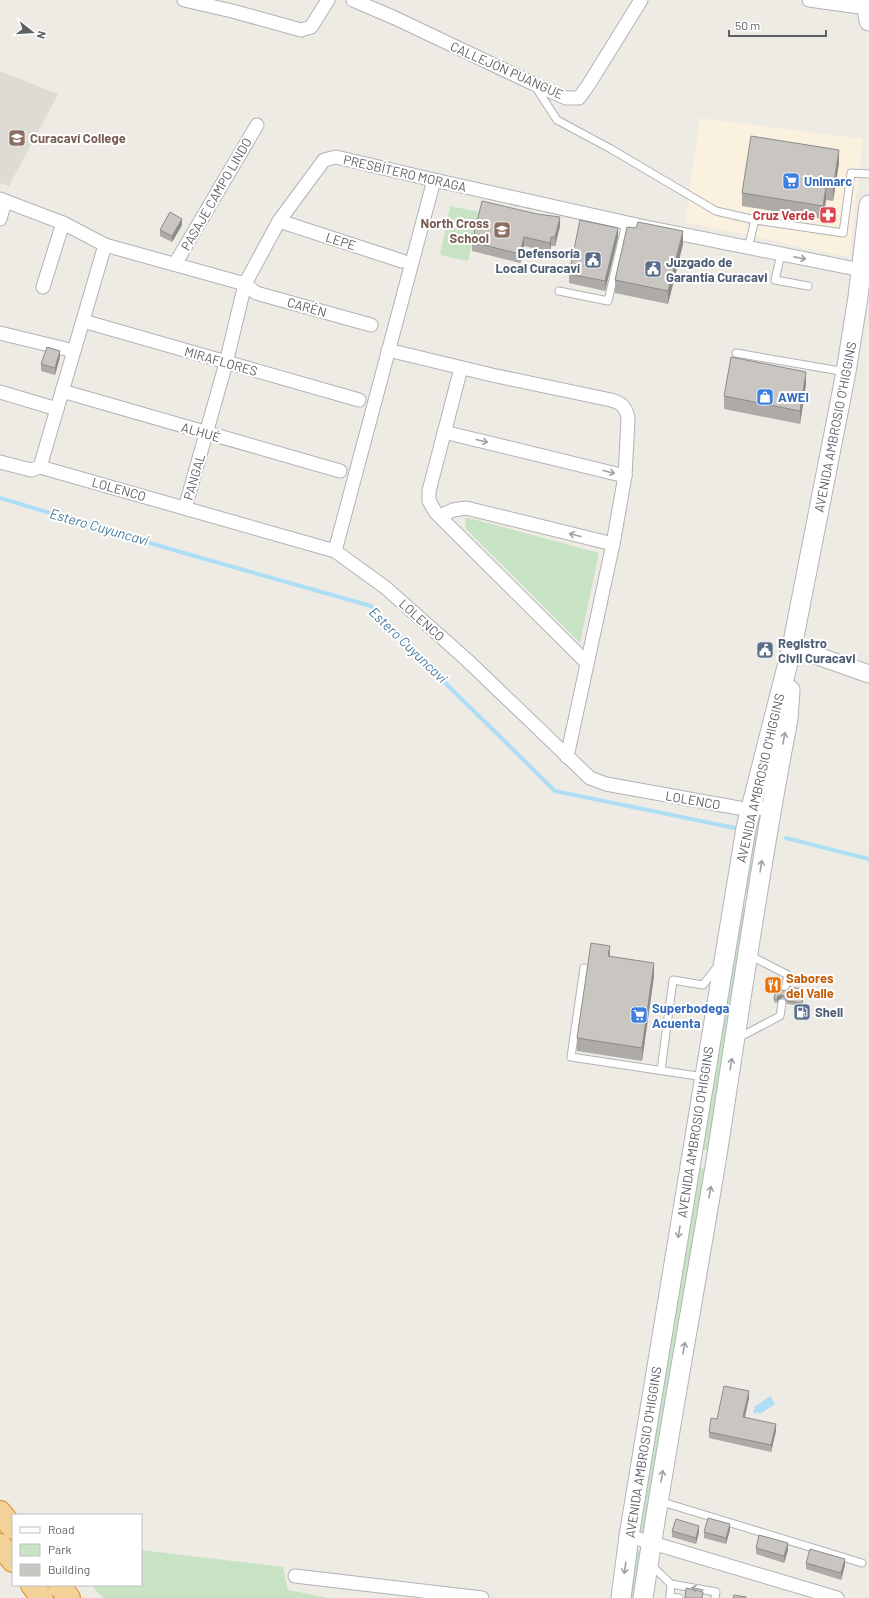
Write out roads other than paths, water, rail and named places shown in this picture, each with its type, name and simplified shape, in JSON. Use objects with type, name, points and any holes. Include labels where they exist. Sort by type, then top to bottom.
[{"type":"highway","points":[[0,1512],[12,1527]]},
{"type":"highway","points":[[0,1545],[12,1560]]},
{"type":"highway","points":[[33,1586],[42,1598]]},
{"type":"highway","points":[[60,1586],[69,1598]]},
{"type":"main road","name":"AVENIDA AMBROSIO O'HIGGINS","points":[[621,1598],[629,1536],[654,1382],[723,961],[750,810],[792,647],[846,372],[864,298],[861,270],[869,205]]},
{"type":"main road","name":"AVENIDA AMBROSIO O'HIGGINS","points":[[643,1598],[658,1500],[716,1161],[769,816],[788,719],[792,647]]},
{"type":"main road","points":[[692,1155],[698,1163],[703,1164],[716,1161]]},
{"type":"main road","points":[[654,1382],[665,1376],[673,1379],[678,1385]]},
{"type":"street","points":[[184,0],[236,6],[301,30],[311,28],[328,0]]},
{"type":"street","name":"CALLEJÓN PUANGUE","points":[[353,0],[395,18],[566,98],[579,98],[641,0]]},
{"type":"street","points":[[808,0],[867,10]]},
{"type":"street","name":"PASAJE CAMPO LINDO","points":[[175,264],[257,125]]},
{"type":"street","name":"PRESBÍTERO MORAGA","points":[[245,284],[279,221],[324,160],[336,157],[624,222],[861,270]]},
{"type":"street","points":[[335,551],[434,180]]},
{"type":"street","points":[[0,219],[3,200],[63,223],[105,245],[245,284]]},
{"type":"street","name":"LEPE","points":[[279,221],[402,262]]},
{"type":"street","points":[[43,287],[63,223]]},
{"type":"street","points":[[40,467],[105,245]]},
{"type":"street","name":"CARÉN","points":[[245,284],[256,293],[371,325]]},
{"type":"street","name":"PANGAL","points":[[185,508],[226,363],[245,284]]},
{"type":"street","name":"MIRAFLORES","points":[[83,321],[359,400]]},
{"type":"street","points":[[0,333],[74,351]]},
{"type":"street","points":[[388,350],[461,368],[619,402],[627,411],[628,420],[625,476],[613,544],[567,757]]},
{"type":"street","points":[[461,368],[429,496],[431,505],[440,516],[587,664]]},
{"type":"street","name":"ALHUÉ","points":[[62,391],[340,471]]},
{"type":"street","points":[[0,392],[57,408]]},
{"type":"street","points":[[444,432],[625,476]]},
{"type":"street","name":"LOLENCO","points":[[0,462],[30,470],[40,467],[335,551],[386,588],[466,660],[590,778],[598,782],[750,810],[761,808],[768,813],[769,816]]},
{"type":"street","points":[[440,516],[453,510],[466,508],[613,544]]},
{"type":"street","points":[[792,647],[869,674]]},
{"type":"street","points":[[629,1536],[838,1598]]},
{"type":"street","points":[[296,1576],[482,1598]]},
{"type":"lane","points":[[534,84],[557,120],[618,153],[716,211],[755,220],[843,233],[851,173],[869,174]]},
{"type":"lane","points":[[748,248],[755,220]]},
{"type":"lane","points":[[559,290],[608,301],[624,232],[624,222]]},
{"type":"lane","points":[[781,254],[775,280],[808,286]]},
{"type":"lane","points":[[736,353],[846,372]]},
{"type":"lane","points":[[748,954],[788,975],[785,989]]},
{"type":"lane","points":[[661,1070],[673,980],[703,985],[723,961]]},
{"type":"lane","points":[[584,968],[571,1057],[704,1077]]},
{"type":"lane","points":[[734,1040],[780,1016],[782,1004]]},
{"type":"lane","points":[[658,1500],[862,1563]]},
{"type":"lane","points":[[649,1563],[671,1584],[716,1592],[715,1598]]},
{"type":"lane","points":[[671,1584],[670,1597],[679,1598]]},
{"type":"water","points":[[770,1396],[775,1404],[760,1414],[758,1412],[755,1414],[753,1411],[755,1409],[754,1407]]},
{"type":"waterway","name":"Estero Cuyuncaví","points":[[0,498],[177,551],[371,606],[419,657],[555,791],[735,828]]},
{"type":"waterway","name":"Estero Cuyuncaví","points":[[786,838],[869,859]]},
{"type":"place","name":"Curacaví College","points":[[17,138]]},
{"type":"place","name":"Unimarc","points":[[791,181]]},
{"type":"place","name":"Cruz Verde","points":[[828,215]]},
{"type":"place","name":"North Cross School","points":[[502,230]]},
{"type":"place","name":"Defensoría Local Curacaví","points":[[593,260]]},
{"type":"place","name":"Juzgado de Garantía Curacavi","points":[[653,269]]},
{"type":"place","name":"AWEI","points":[[765,397]]},
{"type":"place","name":"Registro Civil Curacavi","points":[[765,650]]},
{"type":"place","name":"Sabores del Valle","points":[[773,985]]},
{"type":"place","name":"Shell","points":[[802,1012]]},
{"type":"place","name":"Superbodega Acuenta","points":[[639,1015]]}]
